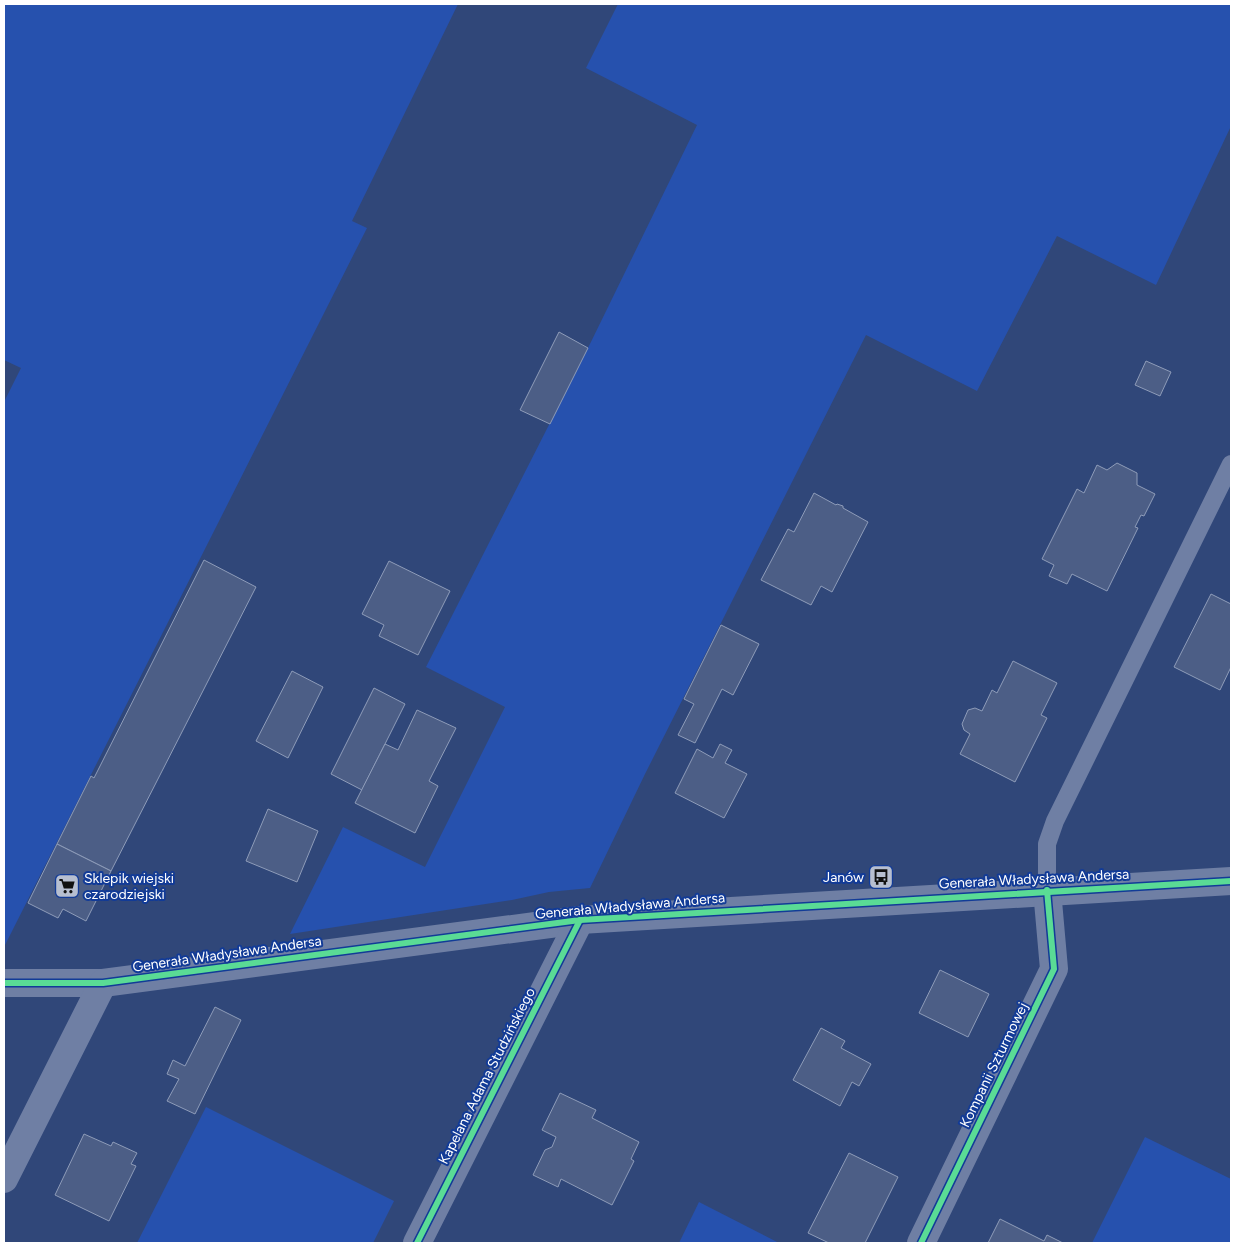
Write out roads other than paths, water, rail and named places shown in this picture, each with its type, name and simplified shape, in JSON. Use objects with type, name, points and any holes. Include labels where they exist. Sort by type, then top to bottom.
[{"type":"street","name":"Generała Władysława Andersa","points":[[4,983],[103,983],[580,920],[1047,890],[1231,881]]},
{"type":"street","name":"Kompanii Szturmowej","points":[[921,1243],[1054,969],[1047,890]]},
{"type":"street","name":"Kapelana Adama Studzińskiego","points":[[417,1243],[580,920]]},
{"type":"street","points":[[4,1179],[103,983]]},
{"type":"lane","points":[[1047,890],[1047,844],[1054,821],[1231,464]]},
{"type":"place","name":"Janów","points":[[881,877]]},
{"type":"place","name":"Sklepik wiejski czarodziejski","points":[[67,886]]}]
